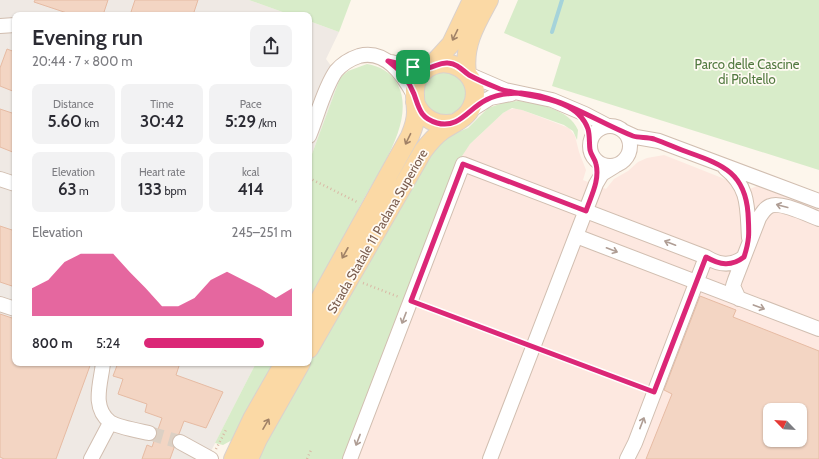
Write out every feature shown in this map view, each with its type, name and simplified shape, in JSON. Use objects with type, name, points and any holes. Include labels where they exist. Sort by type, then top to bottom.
[{"type":"main road","name":"Strada Statale 11 Padana Superiore","points":[[312,313],[410,136],[416,116],[415,98],[417,82],[451,44],[472,0]]},
{"type":"main road","points":[[468,73],[466,59],[468,42],[488,0]]},
{"type":"main road","points":[[429,68],[439,64],[450,63],[459,66],[468,73],[473,81],[475,91],[471,110]]},
{"type":"main road","points":[[415,98],[422,115],[431,121],[445,124],[455,122]]},
{"type":"main road","name":"Strada Statale 11 Padana Superiore","points":[[312,344],[424,151],[435,137],[455,122],[464,118],[471,110]]},
{"type":"main road","points":[[233,459],[252,419],[282,366]]},
{"type":"main road","points":[[249,459],[258,439],[299,366]]},
{"type":"street","points":[[0,26],[12,25]]},
{"type":"street","points":[[312,129],[332,79],[337,70],[344,63],[362,56],[377,56],[405,66],[429,68]]},
{"type":"street","points":[[388,61],[400,72],[415,98]]},
{"type":"street","points":[[468,73],[499,88],[541,97],[562,104],[608,126],[636,137],[653,139],[819,201]]},
{"type":"street","points":[[471,110],[495,96],[520,93]]},
{"type":"street","points":[[562,104],[582,118],[588,129],[592,156],[602,165],[620,162],[629,153],[629,141],[623,131]]},
{"type":"street","points":[[590,142],[597,131],[608,126]]},
{"type":"street","points":[[490,459],[596,184],[602,174],[635,150],[649,146],[678,148]]},
{"type":"street","points":[[596,161],[596,184]]},
{"type":"street","points":[[350,459],[463,164],[706,257],[718,264],[728,264],[744,257]]},
{"type":"street","points":[[720,164],[732,174],[744,191],[747,200],[750,241]]},
{"type":"street","points":[[0,179],[12,183]]},
{"type":"street","points":[[739,299],[733,286],[759,218],[769,206],[782,205],[819,219]]},
{"type":"street","points":[[576,236],[819,329]]},
{"type":"street","points":[[627,459],[706,257]]},
{"type":"street","points":[[0,304],[12,308]]},
{"type":"street","points":[[103,366],[99,390],[99,409],[110,423],[149,433]]},
{"type":"street","points":[[91,459],[110,423]]},
{"type":"street","points":[[180,442],[212,456]]},
{"type":"path","points":[[312,180],[370,209]]},
{"type":"path","points":[[349,278],[654,392]]},
{"type":"path","points":[[212,456],[227,428]]},
{"type":"path","points":[[307,459],[311,450]]},
{"type":"shaded area","points":[[0,0],[249,0],[283,12],[12,12],[12,366],[254,366],[207,459],[0,459]]},
{"type":"shaded area","points":[[312,22],[339,32],[326,59],[340,78],[312,154]]},
{"type":"shaded area","points":[[517,108],[569,128],[575,136],[586,170],[583,180],[606,189],[614,179],[628,171],[638,162],[647,158],[664,155],[750,189],[757,186],[819,209],[819,459],[344,459],[460,157],[470,144],[503,113]]},
{"type":"green space","points":[[249,0],[351,0],[339,32],[312,22],[312,12],[283,12]]},
{"type":"green space","name":"Parco delle Cascine di Pioltello","points":[[518,0],[819,0],[819,170],[552,86],[561,57],[504,33]]},
{"type":"green space","points":[[367,64],[376,66],[389,74],[398,85],[402,100],[402,116],[398,133],[383,166],[358,210],[339,252],[312,300],[312,154],[340,78],[348,71]]},
{"type":"green space","points":[[444,71],[456,75],[462,81],[466,93],[462,105],[456,111],[444,115],[432,111],[426,105],[422,93],[426,81],[432,75]]},
{"type":"green space","points":[[519,101],[544,106],[561,112],[574,123],[578,130],[577,140],[573,131],[564,125],[522,110],[512,108],[503,113],[470,144],[456,165],[344,459],[255,459],[306,366],[312,366],[312,355],[338,307],[430,152],[453,134],[468,128],[488,108],[506,102]]},
{"type":"green space","points":[[254,366],[275,366],[234,439],[223,445],[215,443]]},
{"type":"building","points":[[35,0],[108,0],[104,12],[64,12],[34,2]]},
{"type":"building","points":[[135,0],[198,0],[194,12],[131,12]]},
{"type":"building","points":[[7,49],[12,51],[12,91],[0,86],[0,68]]},
{"type":"building","points":[[0,109],[12,113],[12,152],[0,147]]},
{"type":"building","points":[[0,226],[12,230],[12,286],[0,282]]},
{"type":"building","points":[[700,296],[736,310],[733,317],[819,351],[819,459],[646,459],[672,394],[664,390]]},
{"type":"building","points":[[0,314],[12,318],[12,366],[90,366],[56,459],[4,459],[0,457]]},
{"type":"building","points":[[117,366],[179,366],[176,375],[223,392],[206,428],[184,421],[179,434],[172,438],[174,448],[170,459],[142,459],[147,445],[152,447],[162,418],[145,412],[147,404],[118,394],[123,379],[113,376]]},
{"type":"waterway","points":[[552,32],[562,0]]},
{"type":"tunnel","points":[[149,433],[180,442]]},
{"type":"route","points":[[413,67],[403,66],[388,61],[395,66],[406,81],[414,95],[415,102],[422,115],[435,123],[450,124],[460,120],[480,103],[499,95],[520,93],[530,94],[541,97],[552,100],[574,108],[608,126],[618,128],[632,136],[653,139],[720,164],[739,182],[747,200],[750,241],[744,257],[733,263],[718,264],[706,257],[654,392],[411,301],[463,164],[586,211],[596,184],[597,172],[596,161],[592,156],[590,149],[590,136],[586,124],[582,118],[571,109],[552,100],[541,97],[530,94],[520,93],[510,92],[493,86],[468,74],[459,66],[454,64],[439,64],[428,68],[413,67]]}]
